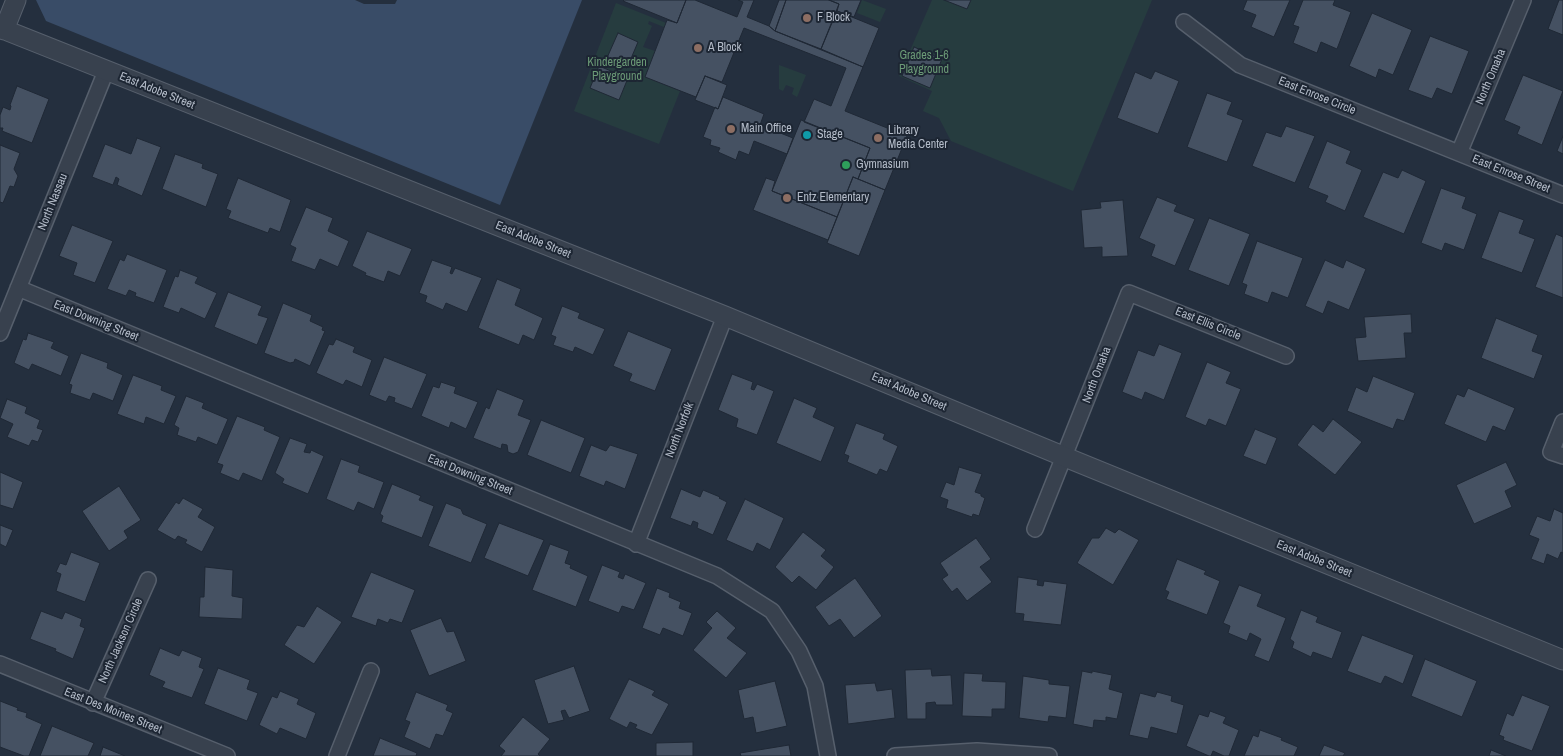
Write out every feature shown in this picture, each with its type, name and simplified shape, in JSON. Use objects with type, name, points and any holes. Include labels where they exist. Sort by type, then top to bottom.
[{"type":"street","points":[[2,29],[16,0]]},
{"type":"street","name":"North Omaha","points":[[1460,154],[1523,0]]},
{"type":"street","name":"East Enrose Circle","points":[[1184,22],[1240,65],[1460,154]]},
{"type":"street","name":"East Adobe Street","points":[[2,29],[725,316],[1065,458],[1563,660]]},
{"type":"street","name":"North Nassau","points":[[0,333],[106,70]]},
{"type":"street","name":"East Enrose Street","points":[[1460,154],[1563,195]]},
{"type":"street","name":"East Downing Street","points":[[18,288],[636,544],[718,576],[772,611],[799,651],[815,686],[828,756]]},
{"type":"street","name":"North Omaha","points":[[1065,458],[1129,293]]},
{"type":"street","name":"East Ellis Circle","points":[[1129,293],[1286,356]]},
{"type":"street","name":"North Norfolk","points":[[636,544],[725,316]]},
{"type":"street","points":[[1557,454],[1563,422]]},
{"type":"street","points":[[1035,529],[1065,458]]},
{"type":"street","name":"North Jackson Circle","points":[[93,703],[148,580]]},
{"type":"street","name":"East Des Moines Street","points":[[0,664],[227,756]]},
{"type":"street","points":[[337,756],[371,671]]},
{"type":"street","points":[[895,756],[977,751],[1049,756]]},
{"type":"green space","points":[[862,0],[886,9],[880,22],[857,13]]},
{"type":"green space","name":"Grades 1-6 Playground","points":[[932,0],[1152,0],[1073,191],[951,141],[939,118],[923,111],[932,91],[899,76]]},
{"type":"green space","name":"Kindergarden Playground","points":[[616,3],[666,23],[664,27],[649,21],[648,24],[652,26],[643,47],[655,51],[645,77],[680,91],[659,144],[574,111]]},
{"type":"green space","points":[[779,65],[806,75],[797,97],[792,94],[794,88],[786,85],[783,91],[779,89]]},
{"type":"water","points":[[36,0],[355,0],[364,4],[395,4],[397,0],[582,0],[500,205],[46,21]]},
{"type":"building","points":[[624,0],[686,0],[677,23]]},
{"type":"building","points":[[686,0],[695,0],[737,17],[743,2],[738,0],[754,0],[747,17],[769,26],[775,31],[863,67],[845,111],[907,136],[885,190],[858,179],[870,148],[804,122],[814,99],[831,106],[846,68],[744,28],[722,82],[705,76],[696,97],[645,77],[667,20],[677,23]]},
{"type":"building","points":[[779,0],[786,0],[775,31],[769,26]]},
{"type":"building","points":[[786,0],[829,0],[839,4],[821,49],[775,31]]},
{"type":"building","points":[[829,0],[861,0],[854,17],[837,11],[839,4]]},
{"type":"building","points":[[944,0],[971,0],[967,9]]},
{"type":"building","points":[[1247,0],[1290,0],[1274,37],[1251,27],[1256,15],[1243,10]]},
{"type":"building","points":[[1303,0],[1335,0],[1333,5],[1351,12],[1337,49],[1321,42],[1317,53],[1293,43],[1299,27],[1293,25]]},
{"type":"building","points":[[1559,0],[1563,0],[1563,35],[1548,29]]},
{"type":"building","points":[[837,11],[879,28],[863,67],[821,49]]},
{"type":"building","points":[[1372,13],[1412,30],[1393,75],[1379,69],[1376,78],[1349,66]]},
{"type":"building","points":[[618,33],[638,42],[627,68],[606,60]]},
{"type":"building","points":[[1430,36],[1469,51],[1452,94],[1437,88],[1432,99],[1408,90]]},
{"type":"building","points":[[914,47],[942,59],[930,88],[902,76]]},
{"type":"building","points":[[599,66],[628,78],[619,100],[590,88]]},
{"type":"building","points":[[1155,71],[1179,81],[1158,134],[1117,118],[1135,72],[1151,79]]},
{"type":"building","points":[[1523,75],[1563,91],[1542,145],[1517,134],[1520,127],[1504,120]]},
{"type":"building","points":[[705,76],[727,85],[718,109],[695,100]]},
{"type":"building","points":[[17,86],[49,99],[32,143],[2,131],[3,128],[0,128],[0,115],[3,107],[10,110]]},
{"type":"building","points":[[1207,93],[1232,102],[1227,114],[1243,120],[1227,162],[1187,147]]},
{"type":"building","points":[[723,97],[764,114],[760,125],[793,138],[787,154],[754,141],[749,155],[739,151],[736,160],[718,152],[720,148],[710,145],[711,140],[703,137],[715,107],[718,109]]},
{"type":"building","points":[[801,120],[870,148],[858,179],[853,177],[837,217],[772,191]]},
{"type":"building","points":[[1286,126],[1315,136],[1295,183],[1252,166],[1266,132],[1281,137]]},
{"type":"building","points":[[1563,136],[1563,154],[1557,151]]},
{"type":"building","points":[[137,138],[161,147],[142,196],[117,185],[119,179],[116,177],[113,185],[92,177],[105,144],[131,154]]},
{"type":"building","points":[[1327,141],[1351,151],[1346,163],[1362,170],[1345,211],[1325,202],[1328,196],[1308,188]]},
{"type":"building","points":[[0,145],[20,153],[14,169],[18,176],[14,187],[10,186],[3,203],[0,202]]},
{"type":"building","points":[[175,154],[203,164],[202,168],[218,174],[206,207],[162,189]]},
{"type":"building","points":[[1402,170],[1426,181],[1404,234],[1363,217],[1383,172],[1398,178]]},
{"type":"building","points":[[853,177],[885,190],[859,256],[827,243]]},
{"type":"building","points":[[238,178],[291,200],[280,232],[270,228],[268,233],[228,218],[231,211],[226,209]]},
{"type":"building","points":[[766,178],[775,181],[772,191],[837,217],[828,240],[753,210]]},
{"type":"building","points":[[1441,188],[1466,197],[1462,208],[1477,214],[1464,250],[1445,243],[1442,251],[1421,243]]},
{"type":"building","points":[[1157,197],[1177,205],[1174,211],[1195,219],[1175,266],[1151,256],[1155,245],[1139,238]]},
{"type":"building","points":[[1123,200],[1128,256],[1102,257],[1102,247],[1084,248],[1081,210],[1101,208],[1100,202]]},
{"type":"building","points":[[306,207],[333,218],[328,231],[349,241],[338,267],[320,259],[315,270],[291,261],[296,248],[290,245]]},
{"type":"building","points":[[1499,211],[1524,220],[1519,233],[1535,239],[1522,273],[1481,258]]},
{"type":"building","points":[[1209,218],[1250,234],[1229,286],[1188,270]]},
{"type":"building","points":[[72,225],[113,241],[95,283],[73,275],[77,263],[59,256]]},
{"type":"building","points":[[367,231],[412,249],[400,276],[388,271],[384,282],[365,275],[366,273],[352,266]]},
{"type":"building","points":[[1556,234],[1563,237],[1563,298],[1535,287]]},
{"type":"building","points":[[1257,241],[1303,258],[1288,298],[1272,292],[1268,303],[1244,294],[1247,285],[1242,283]]},
{"type":"building","points":[[127,254],[167,270],[154,303],[135,296],[136,293],[129,290],[126,296],[107,289],[120,259],[124,261]]},
{"type":"building","points":[[432,260],[452,267],[450,273],[452,274],[455,268],[482,278],[467,312],[446,303],[443,310],[425,302],[427,296],[419,293]]},
{"type":"building","points":[[1325,260],[1343,268],[1346,260],[1366,269],[1349,310],[1328,301],[1323,314],[1305,306]]},
{"type":"building","points":[[180,270],[198,277],[195,283],[217,293],[205,319],[181,308],[179,313],[163,307],[175,276],[178,277]]},
{"type":"building","points":[[497,279],[521,289],[515,305],[543,318],[534,340],[523,335],[519,345],[478,328]]},
{"type":"building","points":[[228,292],[262,306],[258,315],[268,318],[257,345],[214,327]]},
{"type":"building","points":[[283,303],[312,315],[310,321],[323,327],[322,330],[325,331],[310,366],[295,359],[294,362],[290,363],[264,353]]},
{"type":"building","points":[[562,306],[580,313],[578,318],[605,329],[593,355],[575,347],[573,352],[553,345],[556,337],[551,335]]},
{"type":"building","points":[[1411,314],[1412,333],[1404,333],[1406,358],[1358,361],[1355,338],[1366,337],[1364,317]]},
{"type":"building","points":[[1496,318],[1538,335],[1532,351],[1543,355],[1534,379],[1481,358]]},
{"type":"building","points":[[628,331],[672,349],[655,391],[629,381],[632,374],[613,366]]},
{"type":"building","points":[[28,333],[54,342],[51,348],[69,356],[61,376],[32,364],[29,370],[14,363],[23,339],[26,340]]},
{"type":"building","points":[[336,339],[355,347],[353,352],[372,360],[362,387],[346,380],[343,385],[316,373],[329,344],[333,345]]},
{"type":"building","points":[[1159,344],[1182,353],[1164,400],[1145,392],[1142,400],[1122,392],[1138,350],[1154,356]]},
{"type":"building","points":[[81,353],[108,363],[107,368],[123,375],[113,401],[93,393],[90,400],[70,393],[72,385],[69,384]]},
{"type":"building","points":[[384,357],[427,374],[412,409],[394,402],[395,398],[389,396],[386,402],[369,395]]},
{"type":"building","points":[[1207,362],[1231,372],[1226,383],[1241,389],[1226,426],[1209,419],[1206,426],[1185,417]]},
{"type":"building","points":[[732,374],[753,382],[751,389],[754,390],[757,384],[774,391],[757,435],[736,427],[738,419],[718,410]]},
{"type":"building","points":[[133,375],[162,386],[161,390],[176,396],[164,424],[146,417],[144,424],[117,414]]},
{"type":"building","points":[[1373,376],[1415,393],[1404,421],[1397,419],[1393,429],[1347,411],[1356,387],[1367,392]]},
{"type":"building","points":[[441,382],[456,387],[454,393],[478,402],[466,429],[451,422],[449,428],[421,416],[433,386],[439,388]]},
{"type":"building","points":[[1468,388],[1515,408],[1505,431],[1493,426],[1486,442],[1444,424],[1457,394],[1464,397]]},
{"type":"building","points":[[497,389],[524,400],[518,415],[531,420],[518,452],[513,454],[508,452],[507,445],[502,444],[501,449],[473,438],[486,407],[489,409]]},
{"type":"building","points":[[186,396],[204,403],[202,408],[228,419],[217,445],[198,437],[196,442],[177,435],[179,428],[174,425]]},
{"type":"building","points":[[794,398],[817,408],[813,417],[835,427],[821,462],[776,443]]},
{"type":"building","points":[[7,399],[27,407],[25,413],[40,420],[37,428],[43,430],[38,442],[32,440],[29,446],[7,437],[13,424],[0,418]]},
{"type":"building","points":[[237,416],[265,427],[264,430],[280,437],[262,481],[243,473],[239,481],[220,473],[223,465],[217,463]]},
{"type":"building","points":[[1333,419],[1362,442],[1335,475],[1297,445],[1313,424],[1323,432]]},
{"type":"building","points":[[541,420],[585,438],[571,473],[527,455]]},
{"type":"building","points":[[856,423],[885,434],[883,439],[898,446],[887,472],[880,469],[877,475],[847,462],[849,456],[844,454]]},
{"type":"building","points":[[1255,429],[1277,438],[1266,465],[1243,456]]},
{"type":"building","points":[[290,438],[307,444],[304,452],[310,453],[311,450],[324,456],[308,494],[282,483],[284,479],[275,473]]},
{"type":"building","points":[[591,445],[606,451],[610,445],[638,454],[625,489],[606,481],[604,486],[579,476]]},
{"type":"building","points":[[341,459],[360,466],[358,472],[384,482],[374,509],[358,502],[354,511],[326,499]]},
{"type":"building","points":[[1506,462],[1517,485],[1505,491],[1512,507],[1474,524],[1456,485]]},
{"type":"building","points":[[959,467],[982,474],[975,492],[985,498],[979,516],[973,514],[972,517],[946,508],[948,500],[940,497],[946,482],[954,485]]},
{"type":"building","points":[[0,472],[23,482],[13,509],[0,505]]},
{"type":"building","points":[[392,484],[421,496],[419,500],[434,506],[422,538],[381,522],[383,516],[380,514]]},
{"type":"building","points":[[119,486],[141,520],[124,531],[128,538],[109,551],[82,511]]},
{"type":"building","points":[[681,489],[700,497],[703,490],[727,502],[713,535],[697,528],[698,523],[693,521],[691,526],[670,518]]},
{"type":"building","points":[[183,498],[203,509],[198,517],[215,527],[202,552],[185,543],[187,540],[178,536],[175,540],[157,530],[176,502],[179,504]]},
{"type":"building","points":[[745,499],[784,518],[770,550],[757,543],[753,552],[726,540]]},
{"type":"building","points":[[446,503],[461,509],[463,514],[487,524],[471,563],[428,546]]},
{"type":"building","points":[[1554,509],[1563,513],[1563,553],[1561,552],[1558,559],[1547,554],[1544,564],[1531,559],[1539,539],[1529,535],[1537,516],[1550,521]]},
{"type":"building","points":[[499,523],[544,540],[528,576],[484,558]]},
{"type":"building","points":[[0,525],[13,530],[6,547],[0,544]]},
{"type":"building","points":[[1106,528],[1115,533],[1119,529],[1139,540],[1113,585],[1077,563],[1092,538],[1099,538]]},
{"type":"building","points":[[803,532],[826,550],[821,556],[834,567],[816,590],[799,576],[792,583],[775,567]]},
{"type":"building","points":[[976,538],[991,559],[980,567],[992,582],[967,601],[957,588],[952,592],[942,579],[948,575],[940,563]]},
{"type":"building","points":[[550,544],[569,551],[565,563],[571,565],[570,568],[588,576],[576,607],[532,590]]},
{"type":"building","points":[[71,552],[100,563],[85,602],[56,591],[61,574],[56,572],[60,563],[66,565]]},
{"type":"building","points":[[1177,559],[1206,571],[1204,574],[1220,581],[1207,615],[1166,599],[1169,592],[1165,590]]},
{"type":"building","points":[[602,565],[620,572],[618,577],[623,579],[625,574],[646,583],[634,610],[622,606],[619,613],[588,601]]},
{"type":"building","points":[[205,567],[233,570],[232,596],[243,598],[242,619],[199,617],[200,597],[204,597]]},
{"type":"building","points":[[371,572],[415,590],[402,623],[390,619],[388,623],[378,619],[376,626],[351,617]]},
{"type":"building","points":[[1018,577],[1038,580],[1037,585],[1043,586],[1044,581],[1067,584],[1061,625],[1023,621],[1024,614],[1015,613]]},
{"type":"building","points":[[855,578],[882,616],[854,638],[840,619],[829,626],[815,607]]},
{"type":"building","points":[[1239,585],[1262,594],[1257,606],[1286,618],[1269,662],[1254,656],[1261,639],[1250,633],[1247,641],[1228,633],[1230,626],[1223,623]]},
{"type":"building","points":[[657,588],[670,593],[669,597],[681,602],[679,608],[692,613],[683,636],[663,628],[660,635],[642,628]]},
{"type":"building","points":[[317,606],[342,622],[314,664],[284,645],[297,625],[304,627]]},
{"type":"building","points":[[1301,610],[1318,617],[1316,622],[1342,632],[1332,659],[1313,652],[1311,657],[1292,648],[1294,642],[1290,639]]},
{"type":"building","points":[[41,611],[62,619],[65,612],[82,619],[80,626],[85,628],[73,659],[55,651],[56,649],[30,639]]},
{"type":"building","points":[[717,611],[736,628],[727,638],[747,653],[726,678],[693,650],[712,628],[706,622]]},
{"type":"building","points":[[441,618],[447,632],[454,631],[466,661],[429,676],[410,630]]},
{"type":"building","points":[[1362,635],[1414,655],[1403,684],[1385,676],[1381,684],[1347,671]]},
{"type":"building","points":[[160,648],[179,656],[182,650],[202,658],[199,667],[204,669],[192,698],[162,687],[165,682],[149,675]]},
{"type":"building","points":[[1425,659],[1477,681],[1462,717],[1411,696]]},
{"type":"building","points":[[574,666],[590,711],[569,718],[565,710],[561,711],[564,720],[548,724],[534,680]]},
{"type":"building","points":[[218,668],[250,680],[247,689],[258,693],[247,721],[204,704]]},
{"type":"building","points":[[931,669],[932,676],[951,675],[953,705],[936,705],[935,702],[926,703],[926,719],[907,719],[905,670]]},
{"type":"building","points":[[1082,671],[1112,675],[1109,689],[1123,693],[1117,719],[1106,717],[1106,721],[1094,720],[1093,728],[1073,724]]},
{"type":"building","points":[[964,673],[983,674],[982,681],[1006,682],[1005,709],[992,709],[992,717],[962,716]]},
{"type":"building","points":[[1023,676],[1049,680],[1049,684],[1070,686],[1066,718],[1049,716],[1048,722],[1019,718]]},
{"type":"building","points":[[629,679],[655,691],[652,695],[669,704],[652,735],[635,728],[637,725],[630,722],[627,728],[609,719]]},
{"type":"building","points":[[775,681],[787,726],[756,733],[753,717],[744,719],[738,690]]},
{"type":"building","points":[[875,683],[877,691],[892,689],[895,718],[848,724],[845,685]]},
{"type":"building","points":[[280,691],[299,699],[297,704],[316,713],[306,739],[280,728],[277,734],[259,725],[272,696],[277,698]]},
{"type":"building","points":[[416,692],[448,705],[446,710],[453,713],[443,736],[436,734],[430,749],[404,737],[410,722],[405,720]]},
{"type":"building","points":[[1157,692],[1172,696],[1171,701],[1184,705],[1177,734],[1151,727],[1148,739],[1129,735],[1140,693],[1155,697]]},
{"type":"building","points":[[1522,695],[1550,706],[1532,751],[1503,740],[1504,737],[1499,735],[1507,713],[1513,716]]},
{"type":"building","points":[[0,701],[18,708],[17,710],[27,713],[26,717],[42,724],[29,756],[0,747]]},
{"type":"building","points":[[1210,711],[1226,717],[1223,723],[1239,730],[1229,756],[1213,751],[1211,756],[1209,756],[1186,746],[1199,714],[1208,717]]},
{"type":"building","points":[[523,717],[550,739],[538,754],[540,756],[501,756],[505,751],[499,746]]},
{"type":"building","points":[[52,726],[94,743],[88,756],[40,756]]},
{"type":"building","points":[[1260,730],[1282,738],[1281,740],[1298,747],[1294,756],[1244,756],[1253,735],[1258,737]]},
{"type":"building","points":[[380,738],[417,753],[416,756],[373,756]]},
{"type":"building","points":[[693,742],[693,756],[656,756],[656,743]]},
{"type":"building","points":[[789,745],[791,756],[741,756],[740,753]]},
{"type":"building","points":[[1324,745],[1345,753],[1343,756],[1319,756]]},
{"type":"building","points":[[103,747],[125,756],[100,756]]},
{"type":"building","points":[[1491,750],[1506,756],[1489,756]]},
{"type":"place","name":"F Block","points":[[807,18]]},
{"type":"place","name":"A Block","points":[[698,48]]},
{"type":"place","name":"Main Office","points":[[731,129]]},
{"type":"place","name":"Stage","points":[[807,135]]},
{"type":"place","name":"Library Media Center","points":[[878,138]]},
{"type":"place","name":"Gymnasium","points":[[846,165]]},
{"type":"place","name":"Entz Elementary","points":[[787,198]]}]
